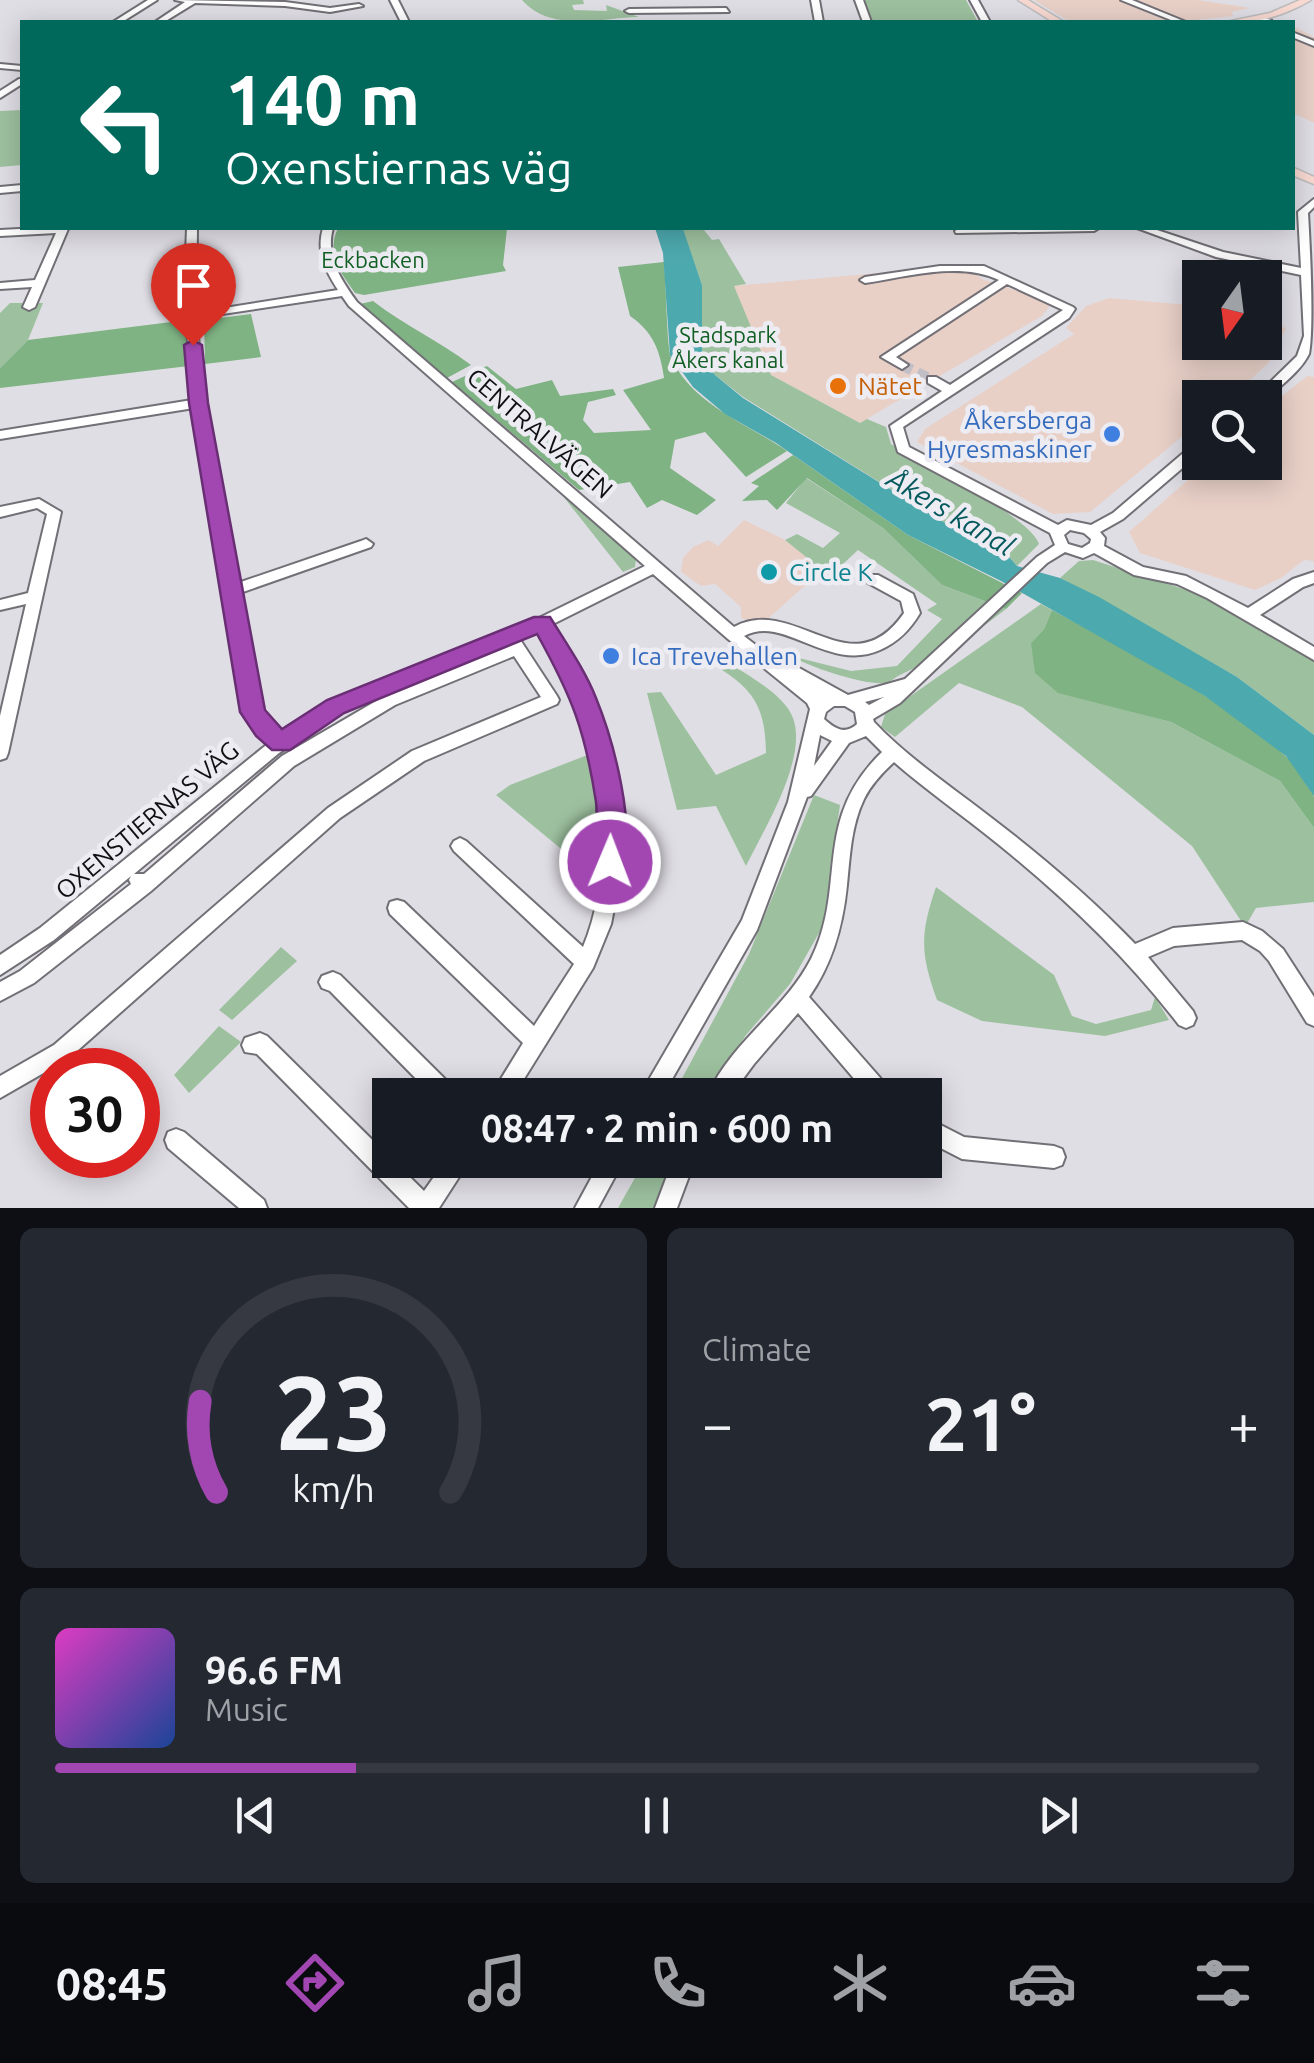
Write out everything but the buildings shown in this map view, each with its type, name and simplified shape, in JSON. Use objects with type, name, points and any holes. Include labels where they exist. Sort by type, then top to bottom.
[{"type":"main road","points":[[1013,0],[1043,20]]},
{"type":"main road","points":[[1022,0],[1056,20]]},
{"type":"main road","points":[[1264,20],[1307,0]]},
{"type":"street","points":[[120,20],[154,0]]},
{"type":"street","points":[[179,0],[330,10],[355,3],[365,15]]},
{"type":"street","points":[[293,16],[320,0]]},
{"type":"street","points":[[722,0],[730,20]]},
{"type":"street","points":[[1124,0],[1172,20]]},
{"type":"street","points":[[162,20],[192,1]]},
{"type":"street","points":[[629,11],[726,10]]},
{"type":"street","points":[[1282,380],[1308,359],[1303,212],[1314,202]]},
{"type":"street","points":[[1304,223],[1314,213]]},
{"type":"street","points":[[0,233],[38,230]]},
{"type":"street","points":[[28,307],[62,230]]},
{"type":"street","points":[[190,308],[192,230]]},
{"type":"street","name":"CENTRALVÄGEN","points":[[327,230],[327,262],[353,304],[812,700],[828,732],[859,728],[846,700],[758,653]]},
{"type":"street","points":[[960,231],[1005,230]]},
{"type":"street","points":[[1148,230],[1220,255],[1308,273]]},
{"type":"street","points":[[865,280],[968,267],[1008,279],[1069,308],[1065,316],[896,426],[904,448],[1057,531]]},
{"type":"street","points":[[902,365],[887,357],[1008,279]]},
{"type":"street","points":[[0,286],[39,284]]},
{"type":"street","points":[[281,742],[253,712],[204,416],[198,403],[190,316],[345,292]]},
{"type":"street","points":[[932,380],[952,391]]},
{"type":"street","points":[[0,436],[198,403]]},
{"type":"street","points":[[1091,531],[1118,516],[1182,461]]},
{"type":"street","points":[[0,512],[40,503],[54,512],[0,753]]},
{"type":"street","points":[[1057,531],[1072,525],[1091,531],[1098,541],[1096,548]]},
{"type":"street","points":[[1057,531],[1056,537],[1064,547],[1081,553],[1096,548],[1139,571],[1182,580],[1250,614],[1314,654]]},
{"type":"street","points":[[231,591],[366,544]]},
{"type":"street","points":[[797,802],[859,728],[1042,560],[1064,547]]},
{"type":"street","name":"OXENSTIERNAS VÄG","points":[[0,966],[47,934],[281,742],[336,706],[513,641],[655,567]]},
{"type":"street","points":[[1250,614],[1298,582],[1314,577]]},
{"type":"street","points":[[733,635],[742,626],[766,625],[793,630],[836,652],[858,652],[880,645],[906,625],[912,613],[908,598],[873,578]]},
{"type":"street","points":[[0,605],[34,597]]},
{"type":"street","points":[[512,1078],[586,962],[602,924],[608,893],[611,815],[600,746],[583,695],[542,623]]},
{"type":"street","points":[[0,992],[26,977],[144,886],[288,761],[388,701],[513,641],[552,700],[418,756],[334,813],[60,1052],[0,1088]]},
{"type":"street","points":[[661,1078],[750,924],[797,802],[818,716],[829,700],[846,700],[906,686]]},
{"type":"street","points":[[859,728],[1064,885],[1132,954],[1186,1018]]},
{"type":"street","points":[[729,1078],[816,970],[828,941],[842,828],[873,768],[893,752]]},
{"type":"street","points":[[159,844],[176,858]]},
{"type":"street","points":[[460,846],[586,962]]},
{"type":"street","points":[[127,870],[144,886]]},
{"type":"street","points":[[396,908],[534,1040]]},
{"type":"street","points":[[1132,954],[1172,937],[1252,934],[1270,947],[1314,1016]]},
{"type":"street","points":[[330,982],[334,981],[430,1078]]},
{"type":"street","points":[[797,997],[867,1078]]},
{"type":"street","points":[[252,1045],[260,1043],[426,1208],[447,1178]]},
{"type":"street","points":[[942,1137],[962,1148],[1054,1157]]},
{"type":"street","points":[[176,1140],[256,1208]]},
{"type":"street","points":[[586,1208],[604,1178]]},
{"type":"street","points":[[666,1208],[677,1178]]},
{"type":"shaded area","points":[[1034,0],[1198,0],[1250,8],[1232,12],[1233,16],[1195,20],[1067,20]]},
{"type":"shaded area","points":[[1295,27],[1314,37],[1314,123],[1295,114]]},
{"type":"shaded area","points":[[934,268],[937,273],[973,272],[982,279],[1052,303],[1042,316],[860,423],[771,375],[733,286]]},
{"type":"shaded area","points":[[1109,298],[1182,304],[1182,360],[1270,360],[1250,380],[1182,380],[1182,437],[1090,512],[1053,514],[917,442],[925,429],[1074,334],[1066,328],[1086,306]]},
{"type":"shaded area","points":[[1307,376],[1314,377],[1314,561],[1304,560],[1281,578],[1255,590],[1140,553],[1129,532],[1188,480],[1282,480],[1282,396]]},
{"type":"shaded area","points":[[744,520],[785,540],[811,561],[808,566],[818,574],[761,625],[741,618],[741,607],[715,584],[701,586],[681,572],[683,558],[693,547],[708,540],[718,546]]},
{"type":"green space","points":[[522,0],[583,0],[584,4],[572,5],[574,10],[607,11],[606,5],[639,17],[563,20],[534,10]]},
{"type":"green space","points":[[865,0],[966,0],[977,20],[870,20]]},
{"type":"green space","points":[[20,110],[20,165],[0,167],[0,111]]},
{"type":"green space","name":"Eckbacken","points":[[337,230],[507,230],[503,265],[506,271],[364,295],[355,293],[336,262]]},
{"type":"green space","name":"Stadspark Åkers kanal","points":[[683,230],[704,230],[712,240],[719,239],[746,284],[734,286],[771,375],[860,423],[867,419],[886,427],[891,444],[996,505],[1039,544],[1017,566],[1003,550],[945,523],[743,397],[715,375],[702,358],[702,285]]},
{"type":"green space","points":[[664,262],[670,351],[680,373],[722,412],[787,451],[746,477],[705,432],[675,440],[670,468],[716,500],[697,515],[662,500],[647,508],[630,482],[579,490],[452,382],[487,366],[516,389],[552,380],[560,396],[613,389],[616,395],[588,402],[583,420],[594,433],[651,430],[623,390],[664,378],[662,368],[650,335],[630,316],[618,267]]},
{"type":"green space","points":[[373,301],[471,365],[447,378],[360,304]]},
{"type":"green space","points":[[10,303],[43,303],[28,340],[0,368],[0,313]]},
{"type":"green space","points":[[251,314],[261,357],[205,364],[204,320]]},
{"type":"green space","points":[[187,320],[189,366],[0,388],[0,368],[28,340]]},
{"type":"green space","points":[[793,455],[908,535],[1022,593],[1006,609],[942,585],[883,528],[807,478],[777,510],[767,500],[742,501],[759,486],[751,483]]},
{"type":"green space","points":[[806,478],[883,528],[942,585],[1006,609],[955,645],[886,683],[838,675],[791,656],[851,671],[897,666],[942,619],[927,610],[937,604],[858,550],[826,580],[807,566],[811,561],[785,540],[797,534],[823,548],[840,533],[786,503]]},
{"type":"green space","points":[[559,491],[636,559],[635,567],[623,572]]},
{"type":"green space","points":[[1093,560],[1196,593],[1314,660],[1314,735],[1237,677],[1060,578],[1079,561]]},
{"type":"green space","points":[[1041,604],[1052,610],[1044,629],[1031,643],[1134,712],[1171,722],[1280,781],[1314,828],[1314,902],[1256,908],[1245,927],[1192,846],[1022,707],[959,683],[895,737],[881,727],[885,714]]},
{"type":"green space","points":[[1052,610],[1199,692],[1274,746],[1301,772],[1314,797],[1314,828],[1280,781],[1171,722],[1058,693],[1035,673],[1031,643],[1044,629]]},
{"type":"green space","points":[[728,662],[782,701],[793,718],[796,735],[795,753],[782,794],[746,866],[716,806],[677,810],[647,693],[661,692],[716,775],[766,753],[764,726],[757,705],[744,687],[722,670]]},
{"type":"green space","points":[[590,754],[603,814],[600,881],[496,795],[510,785]]},
{"type":"green space","points":[[814,795],[840,805],[823,926],[790,984],[746,1035],[718,1078],[682,1078],[749,954]]},
{"type":"green space","points":[[936,887],[1054,975],[1072,1016],[1096,1024],[1151,1010],[1155,997],[1169,1020],[1105,1036],[982,1021],[937,1000],[924,944]]},
{"type":"green space","points":[[281,947],[297,961],[232,1020],[219,1010]]},
{"type":"green space","points":[[219,1026],[241,1042],[189,1093],[174,1075]]},
{"type":"green space","points":[[635,1178],[667,1178],[655,1208],[618,1208]]},
{"type":"water","points":[[656,230],[683,230],[702,285],[702,358],[715,375],[743,398],[945,523],[1003,550],[1017,566],[1060,578],[1099,597],[1237,677],[1314,735],[1314,796],[1286,756],[1205,696],[1001,581],[908,535],[776,443],[725,414],[693,387],[670,355],[663,253]]},
{"type":"tunnel","points":[[902,365],[932,380]]},
{"type":"place","name":"Nätet","points":[[838,386]]},
{"type":"place","name":"Åkersberga Hyresmaskiner","points":[[1112,434]]},
{"type":"place","name":"Circle K","points":[[769,572]]},
{"type":"place","name":"Ica Trevehallen","points":[[611,656]]},
{"type":"route","points":[[193,345],[198,403],[204,416],[253,712],[265,729],[281,742],[336,706],[542,623],[583,695],[600,746],[611,815],[610,862]]},
{"type":"water label","name":"Åkers kanal","points":[[951,512]]}]
